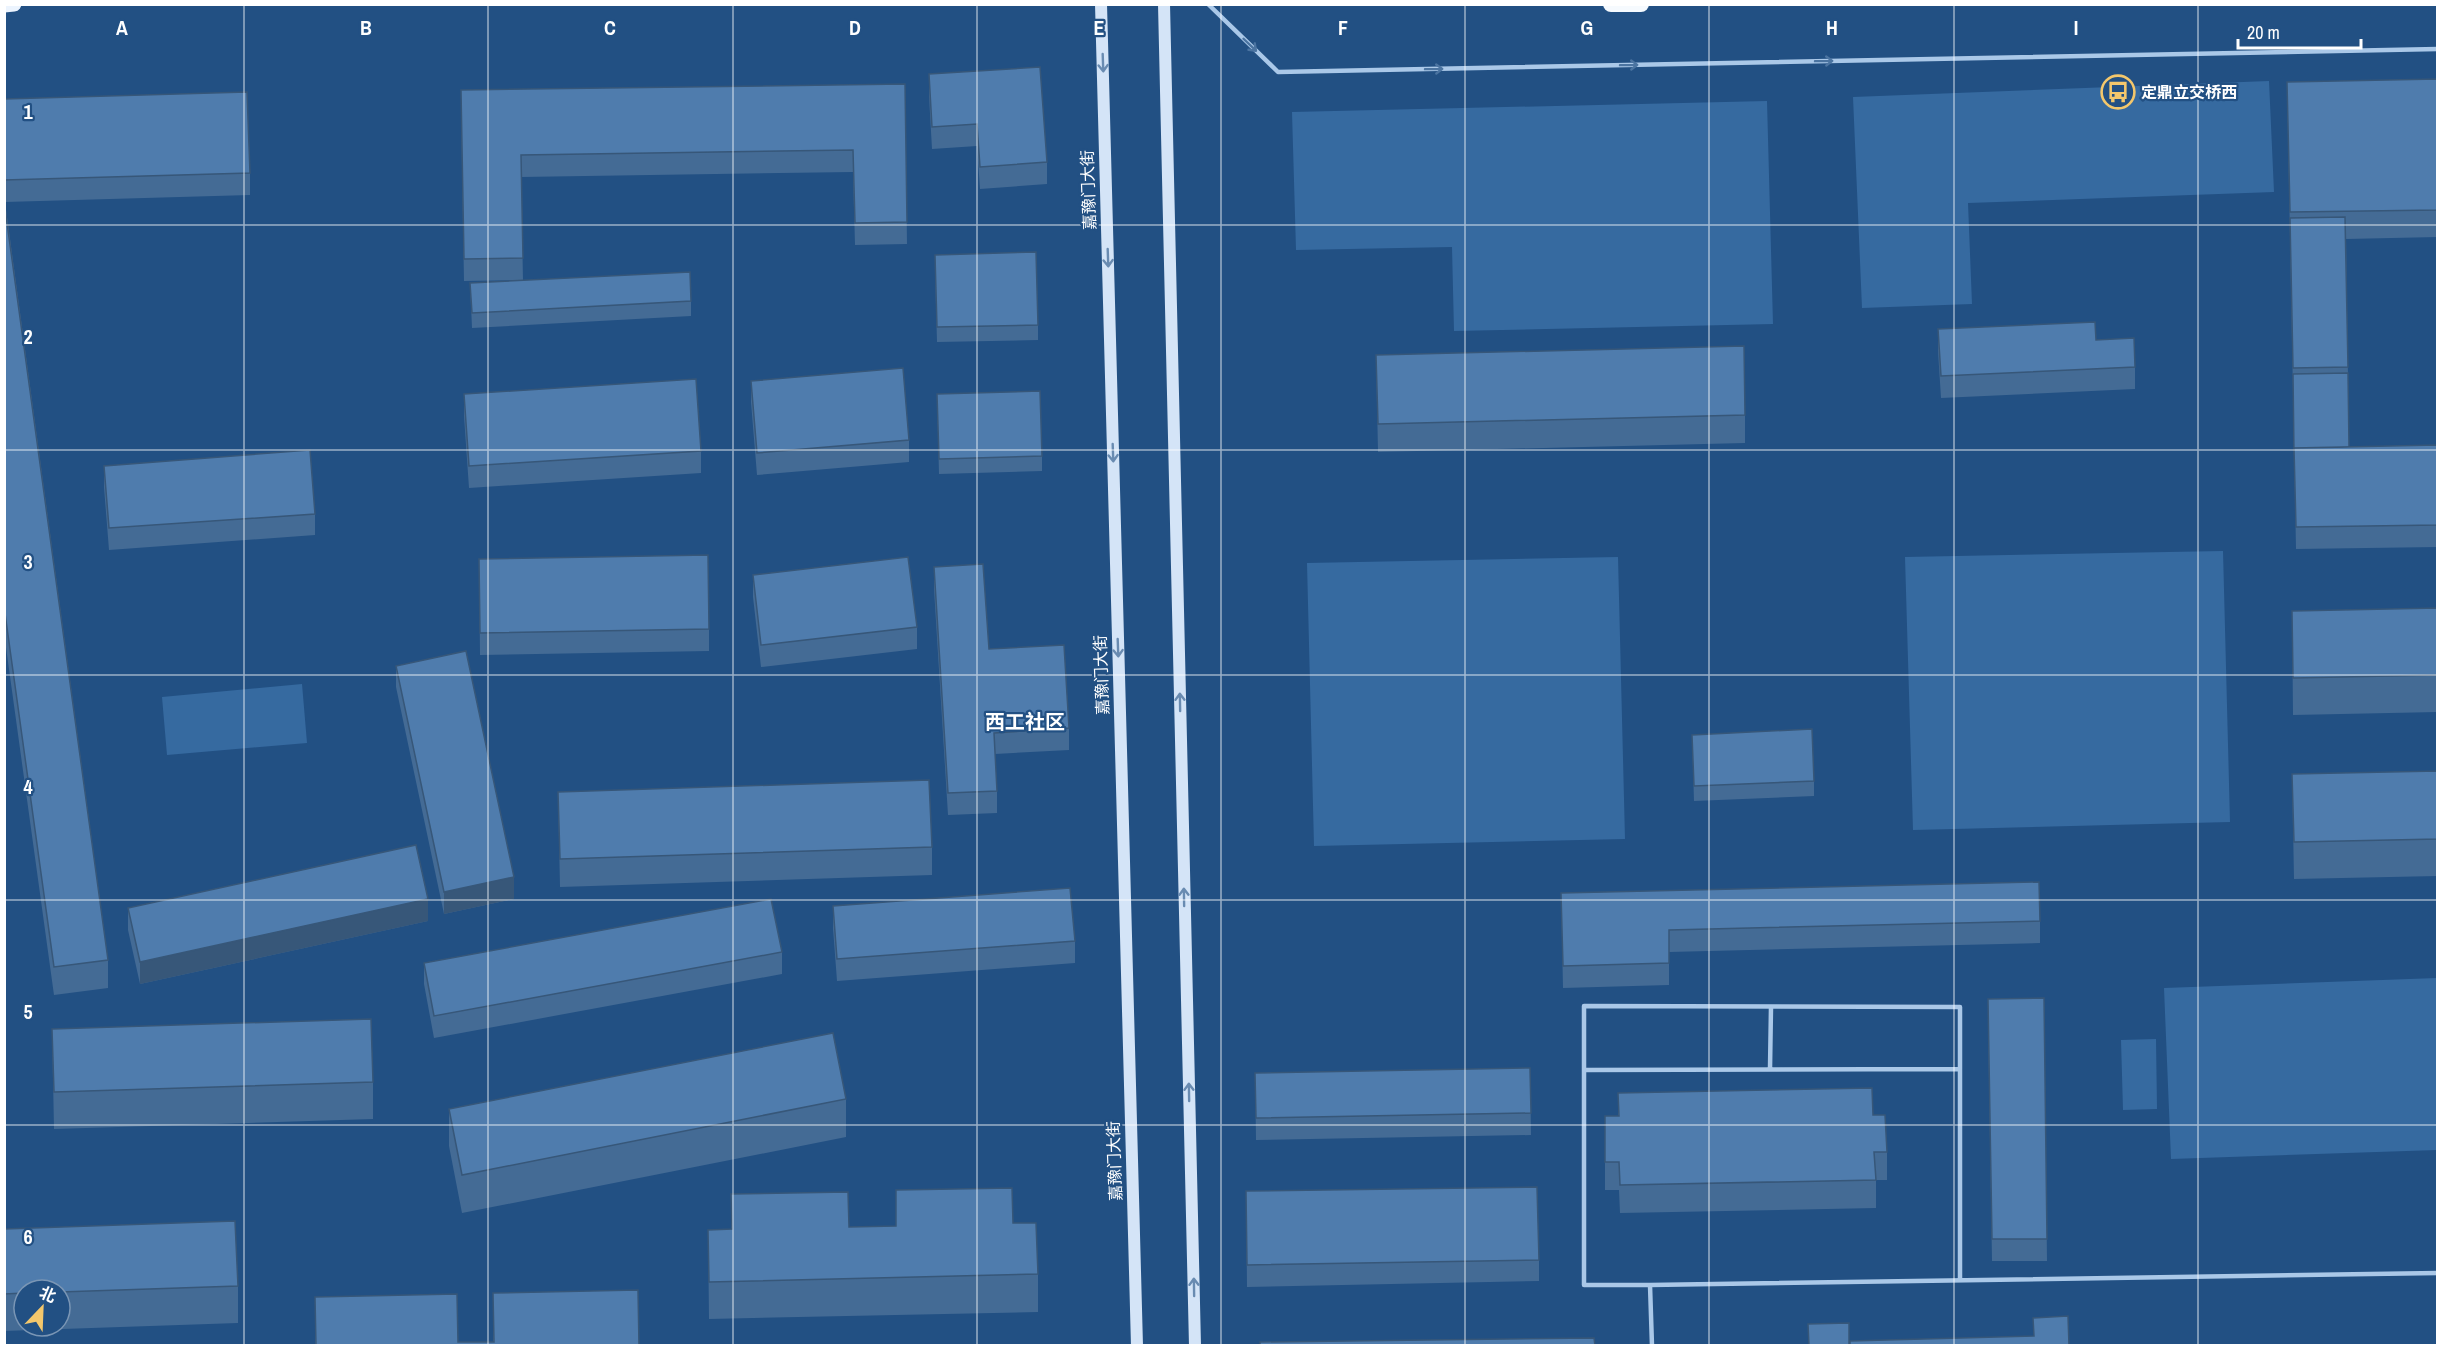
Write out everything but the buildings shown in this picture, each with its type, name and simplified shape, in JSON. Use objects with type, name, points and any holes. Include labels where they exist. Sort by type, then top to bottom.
[{"type":"highway","points":[[1611,4],[1641,4]]},
{"type":"main road","points":[[4,5],[14,4]]},
{"type":"main road","name":"嘉豫门大街","points":[[1101,4],[1137,1346]]},
{"type":"main road","points":[[1164,4],[1195,1346]]},
{"type":"lane","points":[[1208,4],[1278,72],[2438,49]]},
{"type":"lane","points":[[1960,1280],[1960,1007],[1584,1006],[1584,1285],[1650,1285],[2438,1273]]},
{"type":"lane","points":[[1770,1069],[1771,1006]]},
{"type":"lane","points":[[1584,1070],[1960,1069]]},
{"type":"lane","points":[[1650,1285],[1652,1346]]},
{"type":"shaded area","points":[[2269,81],[2274,192],[1968,203],[1972,304],[1862,308],[1853,97]]},
{"type":"shaded area","points":[[1767,101],[1773,324],[1454,331],[1452,247],[1296,250],[1292,112]]},
{"type":"shaded area","points":[[2223,551],[2230,822],[1913,830],[1905,557]]},
{"type":"shaded area","points":[[1618,557],[1625,839],[1314,846],[1307,563]]},
{"type":"shaded area","points":[[302,684],[307,743],[167,755],[162,697]]},
{"type":"shaded area","points":[[2437,978],[2437,1150],[2171,1159],[2164,988]]},
{"type":"shaded area","points":[[2156,1039],[2157,1109],[2123,1110],[2121,1040]]},
{"type":"place","name":"定鼎立交桥西","points":[[2118,92]]},
{"type":"district","name":"西工社区","points":[[1025,722]]}]
